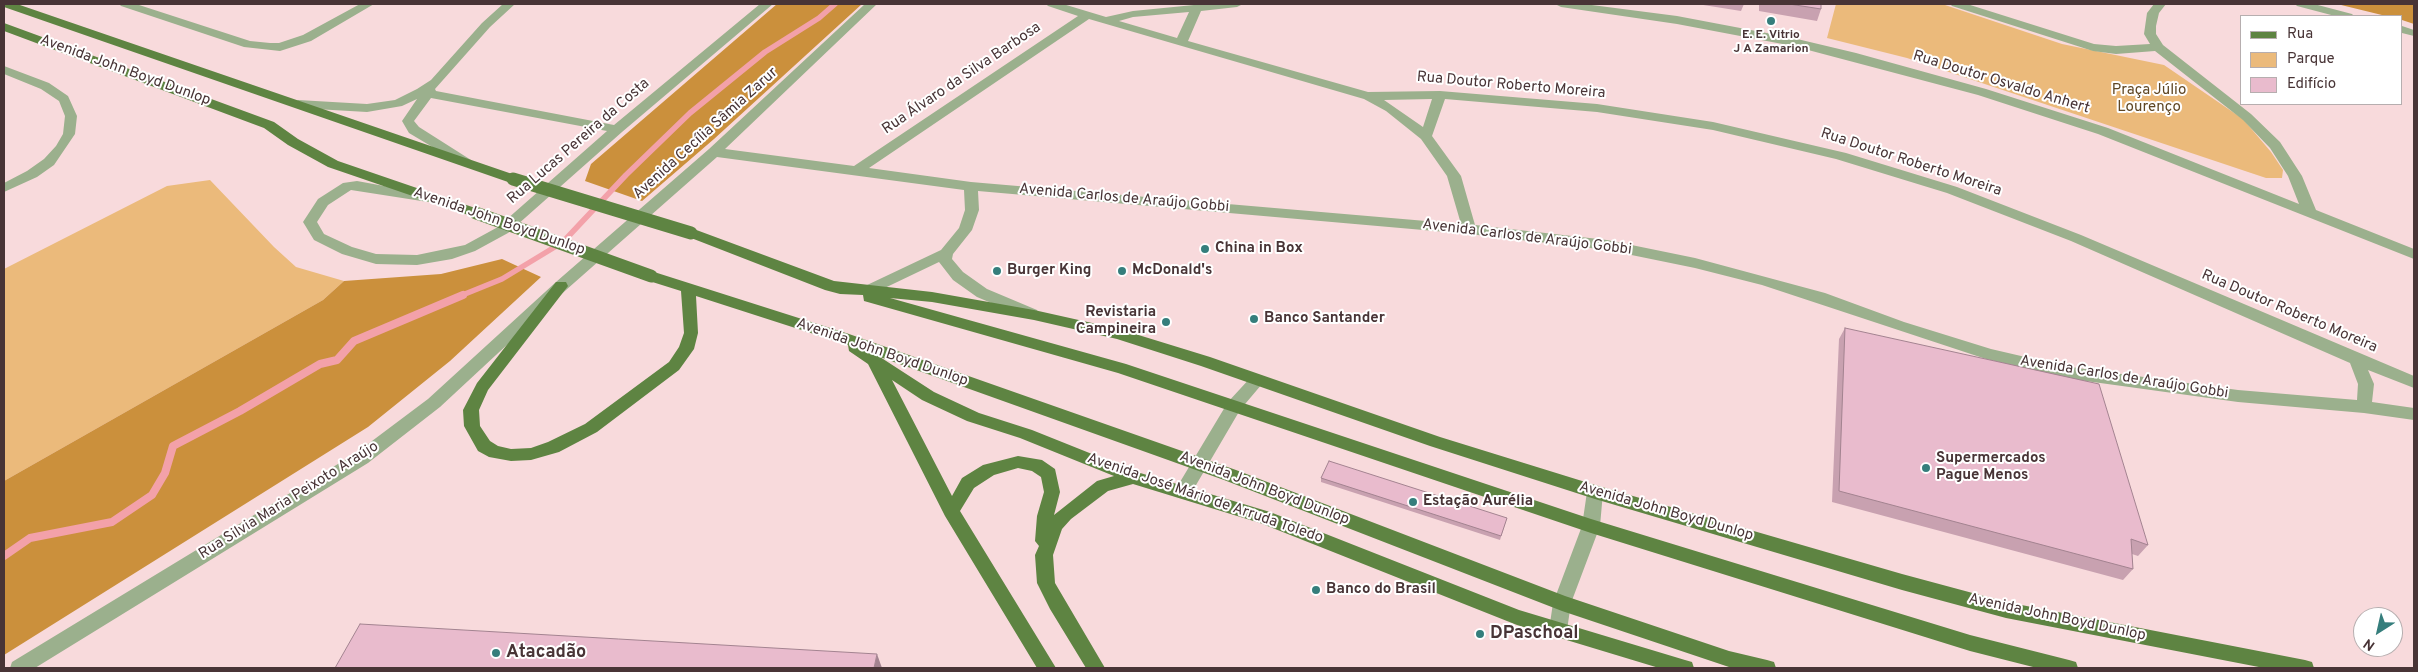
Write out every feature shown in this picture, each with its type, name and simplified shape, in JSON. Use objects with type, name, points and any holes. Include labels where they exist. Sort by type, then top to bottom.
[{"type":"main road","name":"Avenida John Boyd Dunlop","points":[[7,4],[513,179],[691,233],[830,286],[1121,368],[1590,526],[1970,644],[2069,668]]},
{"type":"main road","name":"Avenida John Boyd Dunlop","points":[[4,27],[269,125],[293,142],[333,164],[476,212],[651,276],[844,338],[1199,464],[1562,603],[1729,659],[1766,668]]},
{"type":"main road","points":[[561,286],[482,387],[471,410],[472,426],[476,435],[484,446],[495,452],[511,455],[532,454],[553,447],[591,428],[674,366],[686,349],[691,333],[688,288]]},
{"type":"main road","name":"Avenida John Boyd Dunlop","points":[[830,286],[932,297],[1034,315],[1119,334],[1436,442],[1595,492],[2006,610],[2306,668]]},
{"type":"main road","name":"Avenida José Mário de Arruda Toledo","points":[[844,338],[874,361],[928,396],[973,417],[1026,434],[1133,477],[1264,517],[1517,618],[1685,668]]},
{"type":"main road","points":[[874,361],[951,511],[1047,668]]},
{"type":"main road","points":[[951,511],[968,483],[989,470],[1018,462],[1036,465],[1048,474],[1052,492],[1045,516],[1044,555],[1046,583],[1056,604],[1096,668]]},
{"type":"main road","points":[[1044,555],[1051,533],[1059,520],[1092,492],[1116,481],[1133,477]]},
{"type":"street","points":[[125,4],[248,44],[280,46],[307,38],[368,4]]},
{"type":"street","points":[[152,13],[167,4]]},
{"type":"street","points":[[467,163],[414,130],[408,121],[428,90],[486,25],[509,4]]},
{"type":"street","name":"Avenida Cecília Sâmia Zarur","points":[[561,286],[714,152],[871,4]]},
{"type":"street","points":[[1052,4],[1080,10],[1181,43],[1368,96],[1396,113],[1426,136],[1454,176],[1470,230]]},
{"type":"street","points":[[1107,20],[1133,14],[1237,4]]},
{"type":"street","name":"Rua Doutor Osvaldo Anhert","points":[[1561,4],[1585,5],[1677,20],[1793,42],[1925,75],[2102,131],[2414,254]]},
{"type":"street","points":[[1956,4],[2093,47],[2116,50],[2158,48]]},
{"type":"street","points":[[2160,4],[2152,13],[2150,26],[2150,34],[2158,48],[2247,117],[2275,145],[2295,176],[2310,212]]},
{"type":"street","points":[[2301,4],[2344,15]]},
{"type":"street","name":"Rua Lucas Pereira da Costa","points":[[438,200],[357,185],[348,186],[334,193],[324,202],[310,222],[319,237],[347,251],[376,258],[417,260],[452,254],[470,248],[503,230],[762,5]]},
{"type":"street","points":[[1181,43],[1197,8]]},
{"type":"street","name":"Rua Álvaro da Silva Barbosa","points":[[856,171],[1080,10]]},
{"type":"street","points":[[4,70],[46,86],[64,99],[70,116],[69,134],[49,162],[32,174],[4,188]]},
{"type":"street","points":[[298,104],[367,108],[398,103],[428,90],[617,129]]},
{"type":"street","points":[[1426,136],[1440,95]]},
{"type":"street","name":"Rua Doutor Roberto Moreira","points":[[1368,96],[1440,95],[1543,102],[1645,114],[1766,137],[1841,156],[1952,190],[2076,238],[2356,360],[2414,382]]},
{"type":"street","name":"Avenida Carlos de Araújo Gobbi","points":[[714,152],[971,186],[1470,230],[1607,245],[1695,263],[1820,297],[1899,326],[1991,356],[2064,372],[2238,396],[2364,407],[2414,414]]},
{"type":"street","points":[[870,290],[946,253],[965,230],[972,210],[971,186]]},
{"type":"street","points":[[946,253],[945,260],[958,276],[982,293],[1034,315]]},
{"type":"street","name":"Rua Silvia Maria Peixoto Araújo","points":[[18,668],[362,458],[434,403],[561,286]]},
{"type":"street","points":[[2356,360],[2366,384],[2364,407]]},
{"type":"street","points":[[1183,492],[1234,406],[1257,380]]},
{"type":"street","points":[[1558,630],[1562,603],[1590,526],[1595,492]]},
{"type":"green space","name":"Praça Júlio Lourenço","points":[[1836,4],[1942,4],[2062,44],[2164,65],[2243,119],[2271,152],[2283,170],[2282,178],[2266,178],[1907,58],[1827,38]]},
{"type":"green space","points":[[210,180],[274,247],[296,267],[344,281],[323,300],[4,481],[4,269],[167,186]]},
{"type":"shaded area","points":[[777,4],[862,4],[714,139],[642,201],[585,181],[591,164]]},
{"type":"shaded area","points":[[2337,4],[2414,4],[2414,24],[2403,20],[2403,15],[2382,15]]},
{"type":"shaded area","points":[[502,259],[541,277],[450,361],[368,427],[4,655],[4,481],[323,300],[344,281],[441,274]]},
{"type":"building","points":[[1789,4],[1821,4],[1821,9]]},
{"type":"building","points":[[1845,328],[2099,384],[2148,545],[2131,539],[2133,569],[1839,491]]},
{"type":"building","name":"Estação Aurélia","points":[[1329,461],[1507,518],[1501,536],[1321,478]]},
{"type":"building","points":[[360,624],[877,654],[874,668],[335,668]]},
{"type":"waterway","points":[[460,296],[502,279],[563,242],[626,175],[690,113],[765,52],[819,18],[835,4]]},
{"type":"waterway","points":[[4,556],[30,538],[112,522],[152,495],[165,473],[173,446],[240,411],[320,364],[337,360],[354,341],[463,295]]},
{"type":"place","name":"E. E. Vitrio J A Zamarion","points":[[1771,21]]},
{"type":"place","name":"China in Box","points":[[1205,249]]},
{"type":"place","name":"Burger King","points":[[997,271]]},
{"type":"place","name":"McDonald's","points":[[1122,271]]},
{"type":"place","name":"Banco Santander","points":[[1254,319]]},
{"type":"place","name":"Revistaria Campineira","points":[[1166,322]]},
{"type":"place","name":"Supermercados Pague Menos","points":[[1926,468]]},
{"type":"place","name":"Estação Aurélia","points":[[1413,502]]},
{"type":"place","name":"Banco do Brasil","points":[[1316,590]]},
{"type":"place","name":"DPaschoal","points":[[1480,634]]},
{"type":"place","name":"Atacadão","points":[[496,653]]}]
